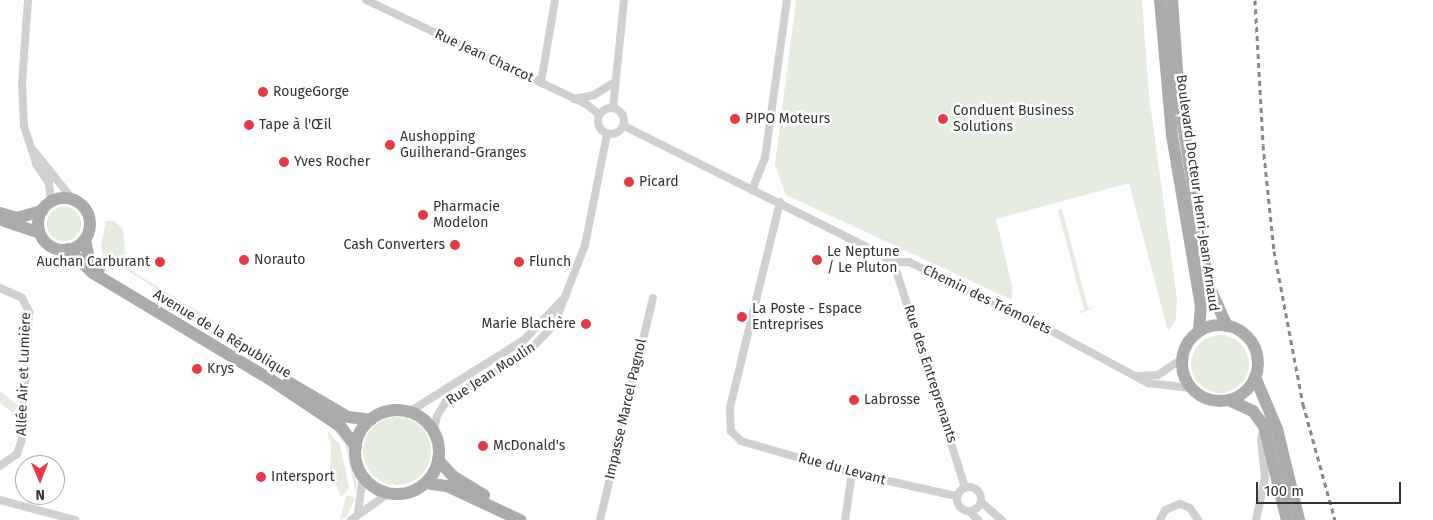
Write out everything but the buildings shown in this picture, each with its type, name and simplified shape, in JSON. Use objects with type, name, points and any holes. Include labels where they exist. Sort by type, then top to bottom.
[{"type":"main road","name":"Boulevard Docteur Henri-Jean Arnaud","points":[[1160,0],[1172,135],[1201,306],[1199,331]]},
{"type":"main road","name":"Boulevard Docteur Henri-Jean Arnaud","points":[[1172,0],[1179,98],[1208,284],[1227,326]]},
{"type":"main road","points":[[0,213],[16,218],[46,206],[73,200],[88,216],[89,228],[85,239],[68,249],[49,245],[40,233],[8,224],[0,218]]},
{"type":"main road","points":[[40,233],[46,206]]},
{"type":"main road","name":"Avenue de la République","points":[[85,239],[92,263],[114,278],[348,417],[371,420]]},
{"type":"main road","name":"Avenue de la République","points":[[68,249],[93,273],[271,380],[341,427],[356,447]]},
{"type":"main road","points":[[1287,520],[1264,426],[1253,411],[1229,400],[1208,399],[1191,388],[1183,373],[1182,360],[1185,347],[1199,331],[1212,326],[1227,326],[1244,334],[1255,349],[1255,377],[1277,429],[1298,520]]},
{"type":"main road","points":[[1229,400],[1245,392],[1255,377]]},
{"type":"main road","points":[[425,483],[438,460],[439,445],[434,431],[421,417],[409,412],[387,411],[371,420],[361,432],[356,447],[357,464],[363,475],[374,486],[389,492],[404,493],[425,483],[448,486],[506,512]]},
{"type":"main road","points":[[438,460],[454,477],[520,520]]},
{"type":"street","points":[[28,0],[22,84],[24,126],[36,164],[49,183],[46,206]]},
{"type":"street","name":"Rue Jean Charcot","points":[[366,0],[574,98],[599,114]]},
{"type":"street","points":[[541,83],[555,0]]},
{"type":"street","points":[[613,108],[624,0]]},
{"type":"street","points":[[752,190],[765,158],[786,0]]},
{"type":"street","points":[[574,98],[594,95],[615,82]]},
{"type":"street","points":[[613,108],[599,114],[598,124],[607,134],[616,133],[624,126]]},
{"type":"street","points":[[613,108],[622,115],[624,126]]},
{"type":"street","points":[[624,126],[874,248],[890,262]]},
{"type":"street","name":"Rue Jean Moulin","points":[[434,431],[437,416],[448,400],[503,369],[543,339],[561,312],[585,245],[607,134]]},
{"type":"street","points":[[33,150],[73,200]]},
{"type":"street","name":"Rue du Levant","points":[[780,202],[730,407],[731,430],[741,440],[852,473],[957,496]]},
{"type":"street","name":"Chemin des Trémolets","points":[[890,262],[909,262],[1055,333],[1134,376],[1156,384],[1191,388]]},
{"type":"street","name":"Rue des Entreprenants","points":[[890,262],[897,273],[965,488]]},
{"type":"street","name":"Allée Air et Lumière","points":[[0,288],[22,298],[29,312],[22,439],[17,454],[0,466]]},
{"type":"street","name":"Rue Jean Moulin","points":[[409,412],[524,340],[568,293]]},
{"type":"street","name":"Impasse Marcel Pagnol","points":[[600,520],[653,298]]},
{"type":"street","name":"Chemin des Trémolets","points":[[1134,376],[1158,376],[1182,360]]},
{"type":"street","points":[[1258,519],[1265,473],[1261,441],[1264,426]]},
{"type":"street","points":[[845,520],[852,473]]},
{"type":"street","points":[[358,512],[363,475]]},
{"type":"street","points":[[978,520],[969,511],[958,505],[957,496],[965,488],[976,489],[981,502],[1002,520]]},
{"type":"street","points":[[351,520],[358,512],[389,492]]},
{"type":"street","points":[[0,500],[75,520]]},
{"type":"street","points":[[969,511],[976,509],[981,502]]},
{"type":"street","points":[[1160,520],[1165,510],[1180,504],[1190,508],[1198,520]]},
{"type":"shaded area","points":[[796,0],[1142,0],[1149,96],[1177,299],[1176,320],[1168,331],[1129,183],[996,219],[1012,286],[1012,300],[786,195],[775,165]]},
{"type":"shaded area","points":[[64,207],[76,212],[81,224],[76,236],[64,241],[52,236],[47,224],[52,212]]},
{"type":"shaded area","points":[[1062,209],[1088,308],[1096,306],[1081,313],[1077,312],[1084,310],[1058,210]]},
{"type":"shaded area","points":[[106,221],[115,221],[123,230],[127,268],[220,325],[206,320],[103,255],[101,247]]},
{"type":"shaded area","points":[[1214,335],[1226,335],[1241,343],[1249,358],[1249,370],[1241,385],[1226,393],[1214,393],[1199,385],[1191,370],[1191,358],[1199,343]]},
{"type":"shaded area","points":[[0,391],[19,406],[13,413],[0,403]]},
{"type":"shaded area","points":[[390,417],[404,417],[416,422],[426,432],[431,444],[431,458],[426,470],[416,480],[404,485],[390,485],[378,480],[368,470],[363,458],[363,444],[368,432],[378,422]]},
{"type":"shaded area","points":[[332,428],[337,430],[349,446],[357,478],[356,493],[345,444]]},
{"type":"shaded area","points":[[327,430],[340,445],[347,477],[349,488],[341,497],[330,470],[331,445]]},
{"type":"shaded area","points":[[346,496],[355,497],[346,517],[340,520]]},
{"type":"railway","points":[[1255,0],[1263,145],[1274,251],[1303,404],[1335,520]]},
{"type":"place","name":"RougeGorge","points":[[263,92]]},
{"type":"place","name":"PIPO Moteurs","points":[[735,119]]},
{"type":"place","name":"Conduent Business Solutions","points":[[943,119]]},
{"type":"place","name":"Tape à l'Œil","points":[[249,125]]},
{"type":"place","name":"Aushopping Guilherand-Granges","points":[[390,145]]},
{"type":"place","name":"Yves Rocher","points":[[284,162]]},
{"type":"place","name":"Picard","points":[[629,182]]},
{"type":"place","name":"Pharmacie Modelon","points":[[423,215]]},
{"type":"place","name":"Cash Converters","points":[[455,245]]},
{"type":"place","name":"Norauto","points":[[244,260]]},
{"type":"place","name":"Le Neptune / Le Pluton","points":[[817,260]]},
{"type":"place","name":"Auchan Carburant","points":[[160,262]]},
{"type":"place","name":"Flunch","points":[[519,262]]},
{"type":"place","name":"La Poste - Espace Entreprises","points":[[742,317]]},
{"type":"place","name":"Marie Blachère","points":[[586,324]]},
{"type":"place","name":"Krys","points":[[197,369]]},
{"type":"place","name":"Labrosse","points":[[854,400]]},
{"type":"place","name":"McDonald's","points":[[483,446]]},
{"type":"place","name":"Intersport","points":[[261,477]]}]
